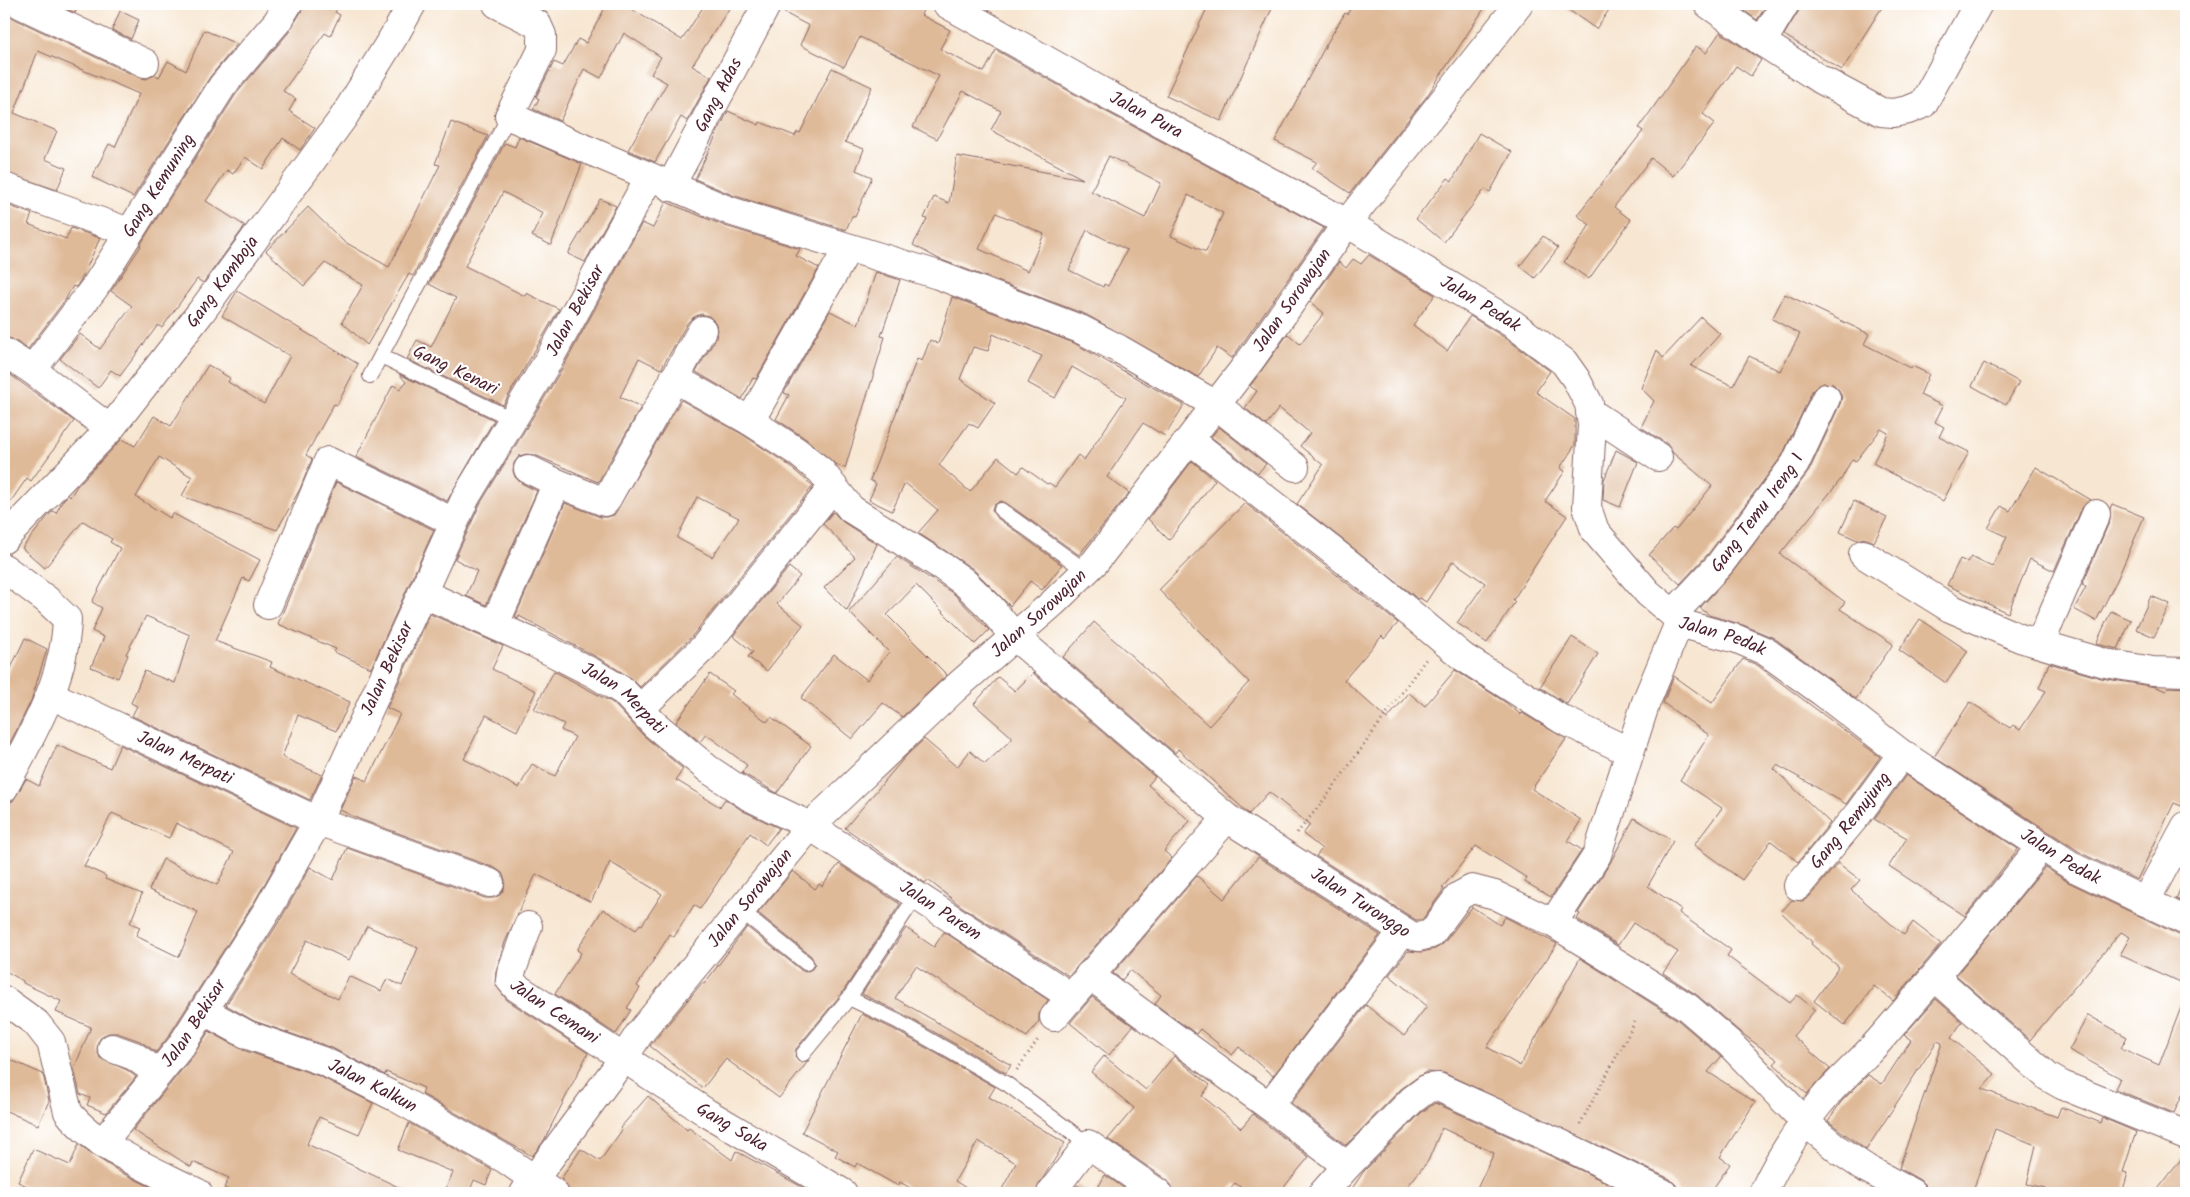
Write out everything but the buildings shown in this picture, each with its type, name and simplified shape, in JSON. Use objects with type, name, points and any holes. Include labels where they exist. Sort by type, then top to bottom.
[{"type":"street","points":[[20,4],[146,63]]},
{"type":"street","name":"Gang Kemuning","points":[[32,370],[95,287],[223,85],[277,22],[288,4]]},
{"type":"street","name":"Gang Kamboja","points":[[4,539],[110,429],[201,312],[343,118],[412,4]]},
{"type":"street","points":[[497,4],[521,14],[537,24],[542,35],[542,50],[510,116],[660,183],[730,211],[938,275],[1080,329],[1120,349],[1216,405],[1295,467]]},
{"type":"street","name":"Gang Adas","points":[[660,183],[767,4]]},
{"type":"street","name":"Jalan Pura","points":[[947,4],[1108,95],[1347,223]]},
{"type":"street","name":"Jalan Sorowajan","points":[[537,1189],[623,1059],[657,1012],[810,826],[953,690],[1053,603],[1086,571],[1118,535],[1216,405],[1347,223],[1519,4]]},
{"type":"street","points":[[1762,42],[1785,4]]},
{"type":"street","points":[[1711,5],[1762,42],[1818,78],[1881,112],[1893,113],[1924,104],[1978,4]]},
{"type":"street","name":"Jalan Bekisar","points":[[102,1143],[181,1046],[268,909],[318,821],[466,497],[512,419],[660,183]]},
{"type":"street","points":[[4,187],[129,232]]},
{"type":"street","name":"Jalan Pedak","points":[[1347,223],[1513,324],[1564,362],[1589,404],[1592,425],[1587,508],[1595,531],[1648,593],[1676,619],[1737,639],[1765,651],[1902,754],[2075,868],[2186,921]]},
{"type":"street","points":[[750,422],[848,248]]},
{"type":"street","points":[[528,469],[557,484],[609,504],[674,378],[702,330]]},
{"type":"street","points":[[4,352],[32,370],[110,429]]},
{"type":"street","name":"Jalan Turonggo","points":[[674,378],[796,451],[820,471],[851,509],[964,582],[1014,636],[1227,818],[1403,931],[1418,937],[1428,936],[1459,896],[1472,889],[1496,895],[1553,923]]},
{"type":"street","name":"Gang Temu Ireng I","points":[[1676,619],[1795,464],[1826,398]]},
{"type":"street","points":[[1590,412],[1658,457]]},
{"type":"street","points":[[1190,440],[1379,587],[1463,657],[1561,719],[1630,752]]},
{"type":"street","points":[[268,605],[328,461],[454,522]]},
{"type":"street","points":[[495,624],[557,484]]},
{"type":"street","points":[[641,708],[704,647],[833,487]]},
{"type":"street","points":[[2040,643],[2096,514]]},
{"type":"street","points":[[1863,554],[1950,608],[1989,626],[2105,663],[2153,671],[2186,672]]},
{"type":"street","points":[[4,568],[48,600],[67,620],[63,655],[51,694],[4,788]]},
{"type":"street","name":"Jalan Merpati","points":[[422,592],[495,624],[595,674],[623,691],[654,724],[708,769],[750,796],[810,826]]},
{"type":"street","points":[[1676,619],[1646,702],[1597,855],[1553,923],[1687,1007],[1730,1043],[1806,1123],[1854,1160],[1912,1193]]},
{"type":"street","name":"Jalan Merpati","points":[[51,694],[318,821],[490,883]]},
{"type":"street","name":"Gang Remujung","points":[[1798,886],[1858,814],[1902,754]]},
{"type":"street","points":[[1062,1006],[1227,818]]},
{"type":"street","name":"Jalan Parem","points":[[810,826],[916,896],[1062,1006]]},
{"type":"street","points":[[2145,902],[2186,826]]},
{"type":"street","points":[[1763,1193],[1786,1150],[1829,1093],[1868,1053],[1935,977],[2001,898],[2041,846]]},
{"type":"street","name":"Jalan Cemani","points":[[528,926],[515,957],[510,980],[516,987],[623,1059]]},
{"type":"street","points":[[1268,1106],[1403,931]]},
{"type":"street","points":[[1089,975],[1347,1166]]},
{"type":"street","points":[[1935,977],[2048,1077],[2062,1085],[2186,1135]]},
{"type":"street","points":[[4,1000],[36,1023],[51,1042],[68,1112],[75,1121],[102,1143],[198,1193]]},
{"type":"street","name":"Jalan Kalkun","points":[[204,1011],[248,1035],[325,1062],[395,1097],[505,1159],[537,1189]]},
{"type":"street","points":[[112,1048],[134,1056],[158,1073]]},
{"type":"street","name":"Gang Soka","points":[[623,1059],[707,1113],[843,1193]]},
{"type":"street","points":[[1323,1193],[1412,1100],[1428,1088],[1438,1087],[1663,1193]]},
{"type":"street","points":[[1051,1193],[1088,1144],[1158,1193]]},
{"type":"lane","points":[[370,376],[510,116]]},
{"type":"lane","name":"Gang Kenari","points":[[381,356],[512,419]]},
{"type":"lane","points":[[1001,510],[1086,571]]},
{"type":"lane","points":[[803,1054],[849,998],[916,896]]},
{"type":"lane","points":[[740,910],[806,962]]},
{"type":"lane","points":[[849,998],[896,1021],[1007,1084],[1088,1144]]},
{"type":"path","points":[[1281,853],[1327,796],[1441,639]]},
{"type":"path","points":[[1007,1084],[1062,1006]]},
{"type":"path","points":[[1568,1147],[1635,1022]]}]
